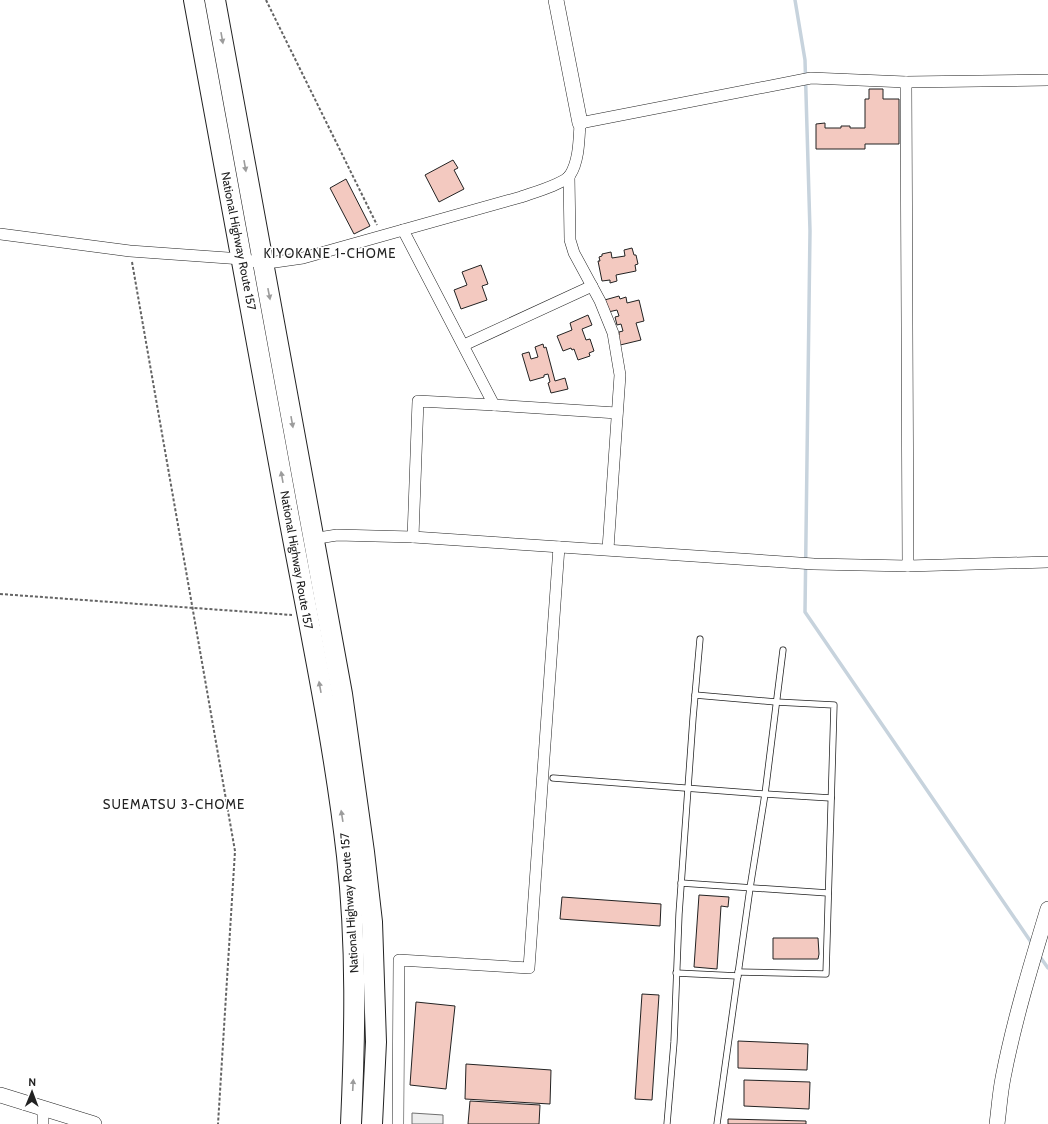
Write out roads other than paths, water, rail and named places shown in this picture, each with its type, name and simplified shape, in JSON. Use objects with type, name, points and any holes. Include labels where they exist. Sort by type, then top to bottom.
[{"type":"highway","name":"National Highway Route 157","points":[[194,0],[332,752],[347,856],[351,902],[355,1003],[351,1124]]},
{"type":"highway","name":"National Highway Route 157","points":[[215,0],[343,702],[364,844],[372,922],[376,1042],[372,1124]]},
{"type":"street","points":[[556,0],[580,123],[578,153],[569,176],[570,240],[574,253],[600,301],[613,333],[620,375],[608,549]]},
{"type":"street","points":[[580,123],[811,78],[906,82],[1048,80]]},
{"type":"street","points":[[906,82],[908,566]]},
{"type":"street","points":[[0,234],[130,251],[242,259],[262,263],[276,262],[303,258],[522,197],[553,186],[569,176]]},
{"type":"street","points":[[403,230],[494,405]]},
{"type":"street","points":[[464,345],[592,286]]},
{"type":"street","points":[[413,537],[418,401],[617,413]]},
{"type":"street","points":[[312,538],[337,535],[413,537],[814,564],[908,566],[1048,562]]},
{"type":"street","points":[[398,1124],[400,960],[529,968],[559,547]]},
{"type":"street","points":[[997,1124],[1002,1080],[1011,1041],[1029,972],[1048,909]]},
{"type":"street","points":[[0,1095],[94,1124]]},
{"type":"street","points":[[43,1108],[43,1124]]},
{"type":"lane","points":[[668,1124],[674,1042],[681,883],[700,639]]},
{"type":"lane","points":[[717,1124],[750,888],[765,794],[783,650]]},
{"type":"lane","points":[[676,973],[826,974],[834,705],[695,695]]},
{"type":"lane","points":[[553,778],[831,798]]},
{"type":"lane","points":[[681,883],[828,893]]},
{"type":"waterway","points":[[795,0],[805,60],[810,231],[805,612],[1033,945]]},
{"type":"waterway","points":[[1038,954],[1048,968]]},
{"type":"district","name":"KIYOKANE 1-CHOME","points":[[330,253]]},
{"type":"district","name":"SUEMATSU 3-CHOME","points":[[174,804]]}]
